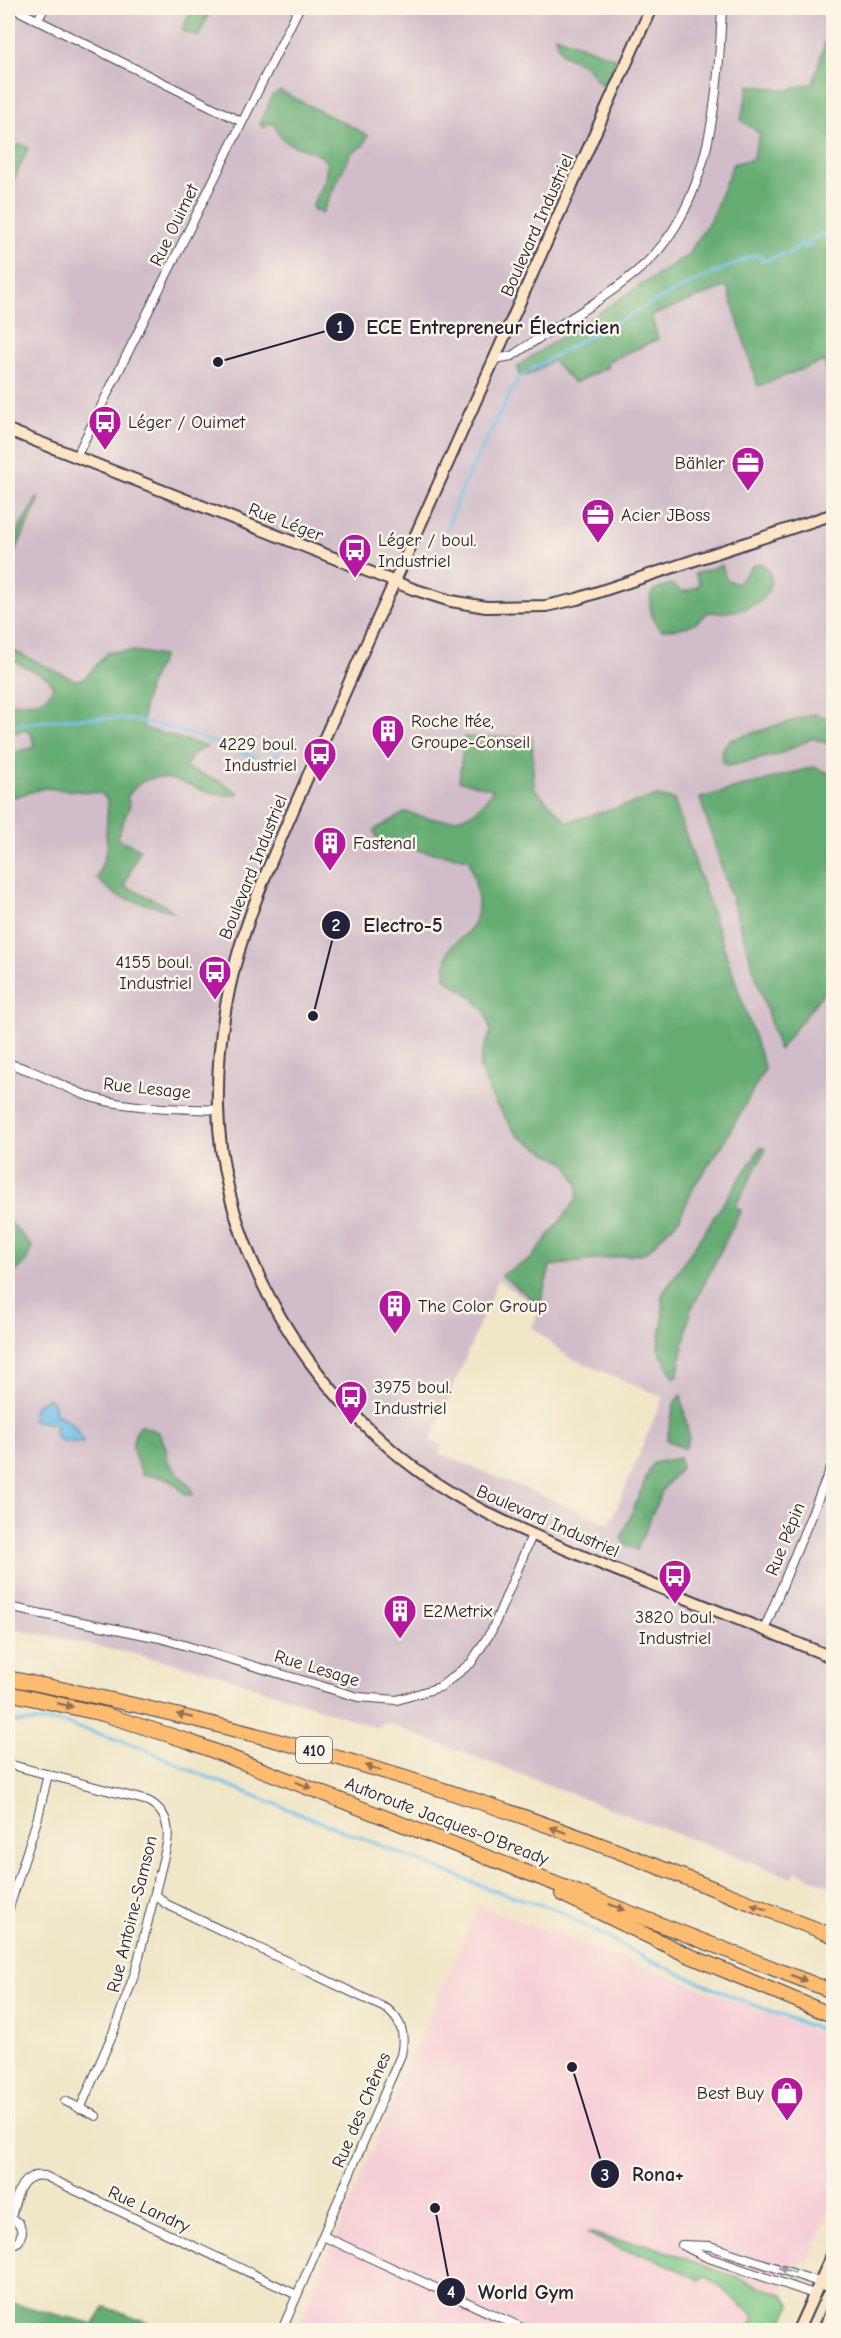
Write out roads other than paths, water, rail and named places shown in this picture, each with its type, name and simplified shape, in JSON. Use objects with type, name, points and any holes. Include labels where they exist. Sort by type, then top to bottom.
[{"type":"highway","name":"Autoroute Jacques-O'Bready","points":[[8,1678],[220,1725],[417,1781],[546,1825],[833,1936]]},
{"type":"highway","name":"Autoroute Jacques-O'Bready","points":[[8,1693],[103,1714],[161,1731],[834,1992]]},
{"type":"highway","points":[[465,1848],[683,1953],[834,2016]]},
{"type":"main road","name":"Boulevard Industriel","points":[[651,8],[259,889],[240,939],[230,981],[221,1033],[218,1110],[231,1195],[250,1254],[278,1312],[319,1373],[370,1430],[405,1461],[467,1503],[532,1535],[834,1658]]},
{"type":"main road","name":"Rue Léger","points":[[8,430],[394,582],[469,605],[506,609],[546,606],[577,599],[834,514]]},
{"type":"main road","points":[[798,2331],[834,2251]]},
{"type":"main road","points":[[819,2282],[834,2289]]},
{"type":"main road","points":[[814,2294],[834,2304],[824,2331]]},
{"type":"street","points":[[13,8],[242,122]]},
{"type":"street","points":[[38,20],[44,8]]},
{"type":"street","name":"Rue Ouimet","points":[[76,457],[299,8]]},
{"type":"street","points":[[495,360],[512,356],[615,288],[642,267],[673,234],[691,200],[703,163],[718,60],[722,8]]},
{"type":"street","name":"Rue Lesage","points":[[8,1064],[33,1071],[105,1101],[218,1110]]},
{"type":"street","name":"Rue Pépin","points":[[764,1630],[834,1460]]},
{"type":"street","name":"Rue Lesage","points":[[8,1606],[160,1638],[357,1697],[397,1700],[419,1696],[440,1687],[471,1663],[492,1630],[532,1535]]},
{"type":"street","name":"Rue Antoine-Samson","points":[[8,1764],[140,1798],[161,1810],[169,1833],[129,1993],[80,2109]]},
{"type":"street","points":[[8,1911],[36,1825],[48,1774]]},
{"type":"street","name":"Rue des Chênes","points":[[155,1894],[166,1904],[387,2009],[399,2022],[404,2039],[401,2055],[282,2331]]},
{"type":"street","points":[[65,2101],[96,2116]]},
{"type":"street","name":"Rue Landry","points":[[8,2247],[19,2241],[22,2232],[18,2223],[9,2218],[23,2182],[32,2176],[45,2176],[297,2295]]},
{"type":"street","points":[[323,2236],[527,2331]]},
{"type":"street","points":[[814,2294],[706,2257],[682,2245],[710,2246],[819,2282]]},
{"type":"water","points":[[48,1398],[53,1402],[56,1415],[61,1416],[73,1426],[80,1434],[83,1443],[62,1441],[55,1436],[56,1426],[54,1424],[32,1420],[35,1406]]},
{"type":"waterway","points":[[432,566],[466,479],[519,377],[578,342],[679,289],[757,254],[763,261],[794,251],[802,243],[804,248],[809,246],[809,240],[834,228]]},
{"type":"waterway","points":[[8,726],[70,719],[133,720],[182,731],[262,760],[277,753],[286,739]]},
{"type":"waterway","points":[[8,1722],[60,1722],[141,1747],[185,1768],[492,1890],[555,1909],[647,1959],[738,1999],[834,2035]]},
{"type":"place","name":"ECE Entrepreneur Électricien","points":[[218,362]]},
{"type":"place","name":"Léger / Ouimet","points":[[105,451]]},
{"type":"place","name":"Bähler","points":[[748,492]]},
{"type":"place","name":"Acier JBoss","points":[[598,544]]},
{"type":"place","name":"Léger / boul. Industriel","points":[[355,579]]},
{"type":"place","name":"Roche ltée, Groupe-Conseil","points":[[388,760]]},
{"type":"place","name":"4229 boul. Industriel","points":[[320,783]]},
{"type":"place","name":"Fastenal","points":[[330,872]]},
{"type":"place","name":"4155 boul. Industriel","points":[[215,1001]]},
{"type":"place","name":"Electro-5","points":[[313,1016]]},
{"type":"place","name":"The Color Group","points":[[395,1335]]},
{"type":"place","name":"3975 boul. Industriel","points":[[351,1426]]},
{"type":"place","name":"3820 boul. Industriel","points":[[675,1605]]},
{"type":"place","name":"E2Metrix","points":[[400,1640]]},
{"type":"place","name":"Rona+","points":[[572,2067]]},
{"type":"place","name":"Best Buy","points":[[787,2122]]},
{"type":"place","name":"World Gym","points":[[435,2208]]}]
